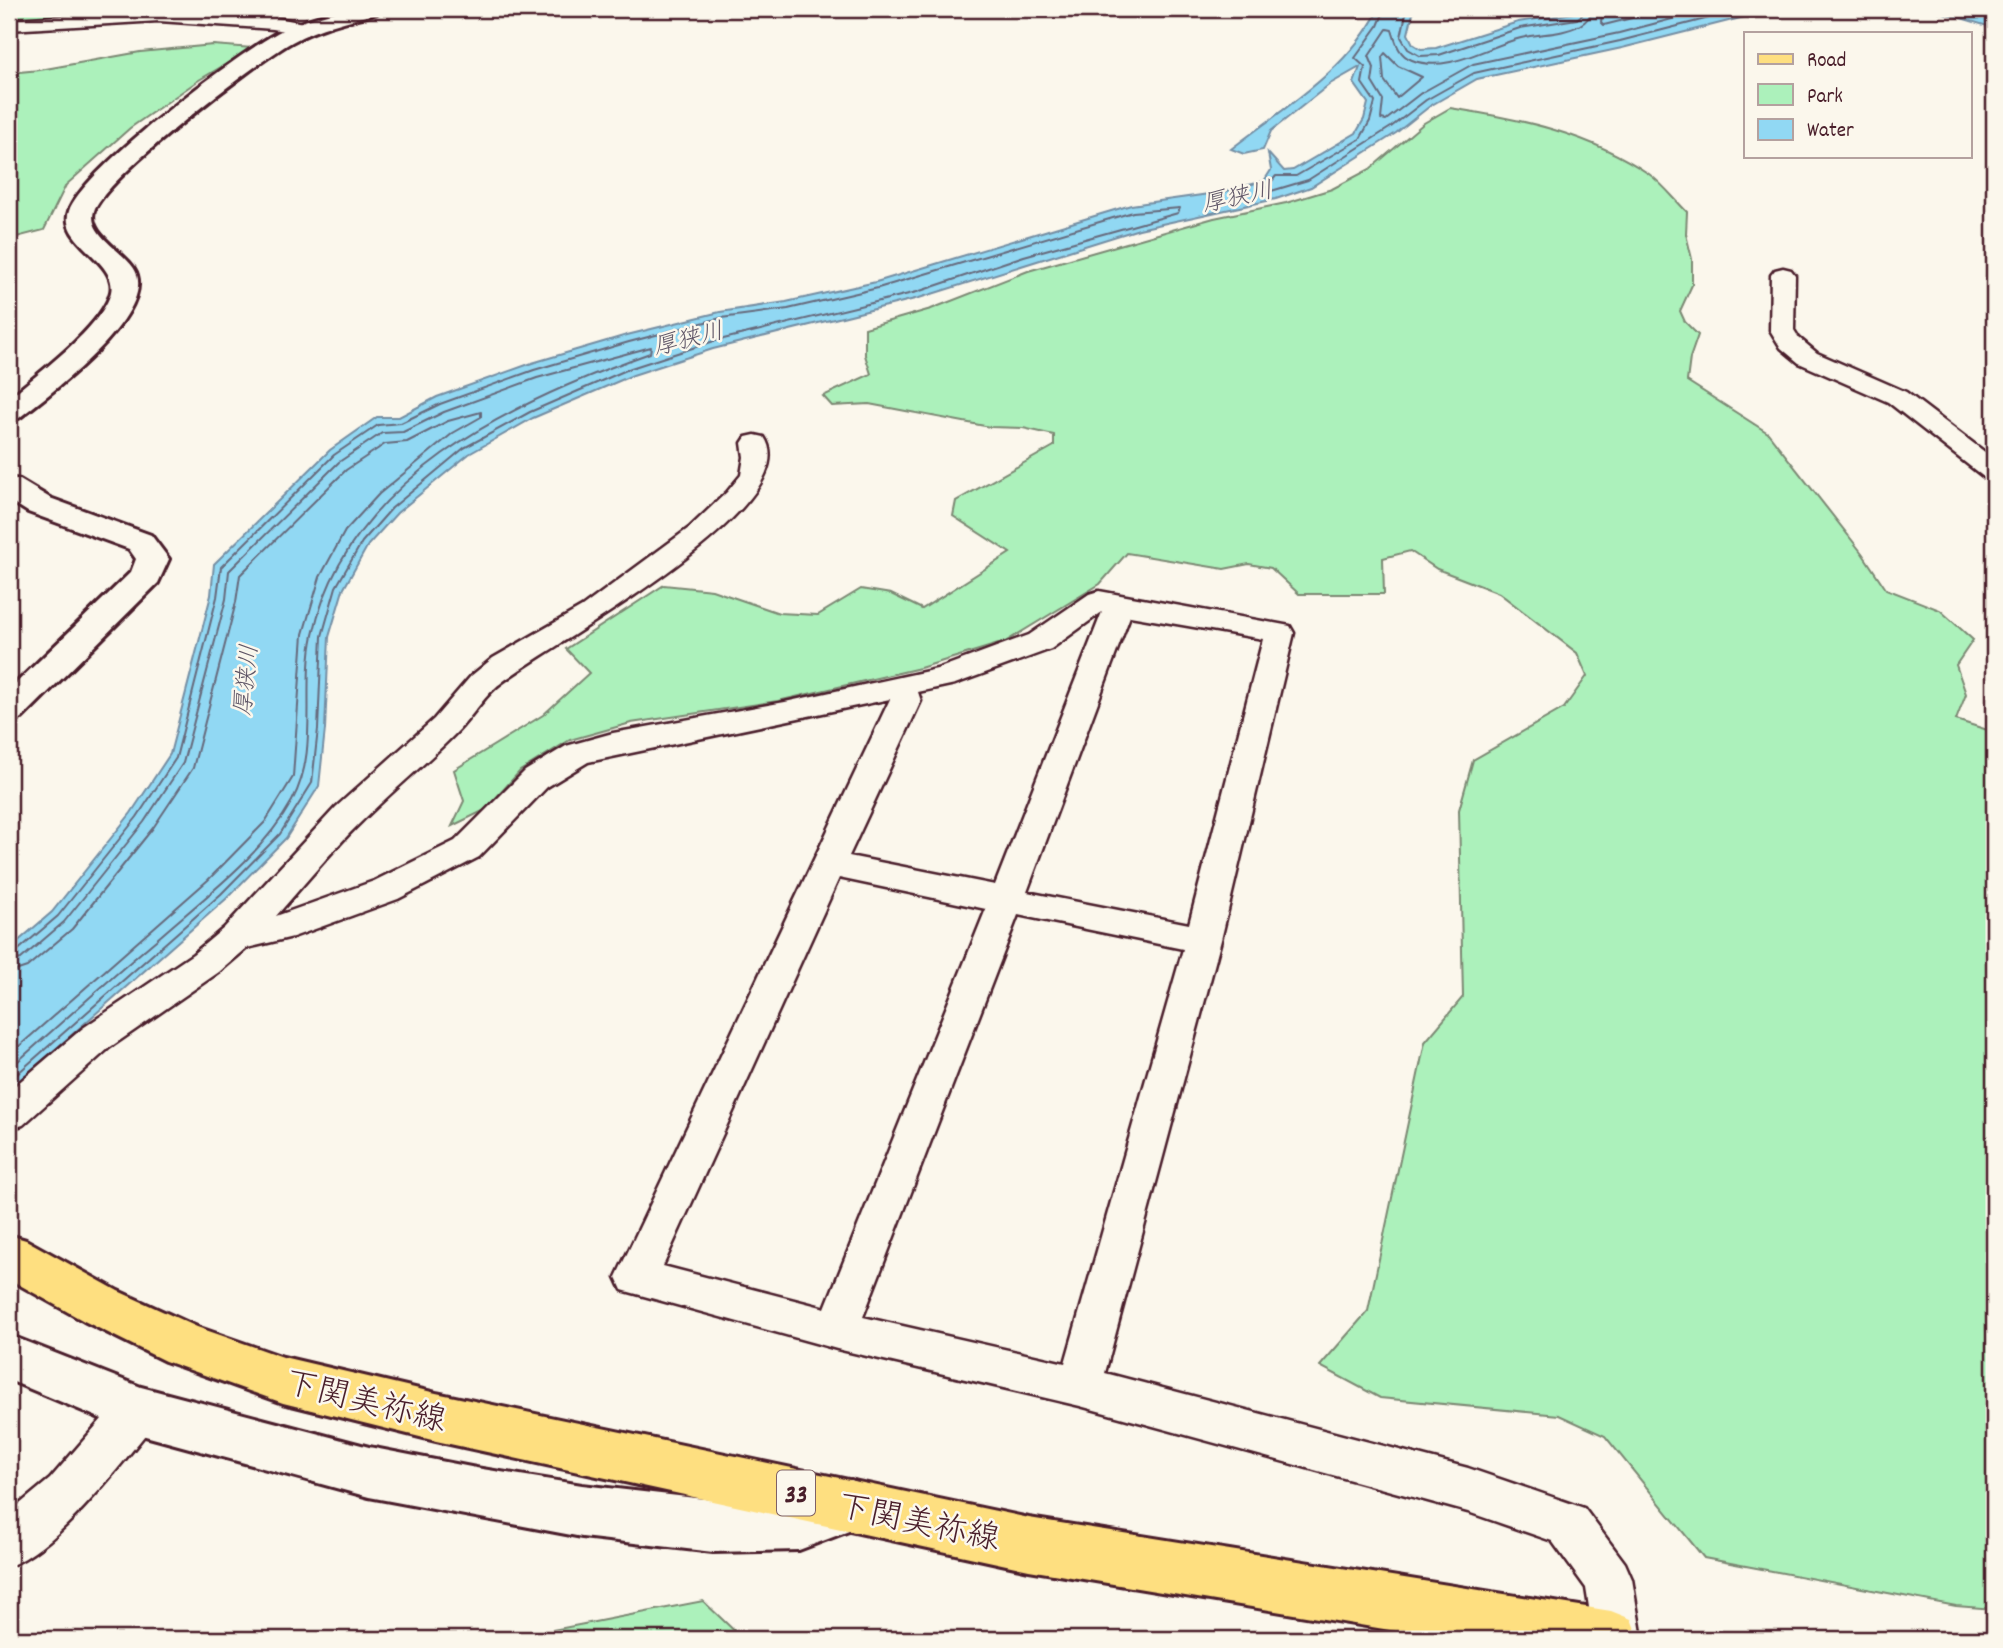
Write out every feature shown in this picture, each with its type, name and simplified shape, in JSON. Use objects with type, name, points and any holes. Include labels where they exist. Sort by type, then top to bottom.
[{"type":"main road","name":"下関美祢線","points":[[9,1255],[101,1306],[183,1345],[283,1380],[436,1417],[1029,1544],[1611,1639]]},
{"type":"street","points":[[9,412],[90,344],[118,306],[125,286],[124,275],[92,241],[81,222],[81,211],[92,192],[122,163],[243,63],[288,36],[370,9]]},
{"type":"street","points":[[9,25],[159,16],[273,23],[306,29]]},
{"type":"street","points":[[1783,275],[1783,330],[1790,343],[1808,358],[1897,397],[1994,472]]},
{"type":"street","points":[[9,1114],[96,1038],[206,963],[236,937],[348,815],[446,726],[482,683],[504,665],[592,613],[699,534],[754,476],[757,457],[755,443]]},
{"type":"street","points":[[9,487],[39,505],[140,542],[153,559],[146,576],[9,710]]},
{"type":"street","points":[[236,937],[281,928],[386,890],[467,849],[537,779],[577,754],[613,744],[901,688],[944,677],[1040,642],[1099,600],[1279,633],[1203,940],[1080,1386]]},
{"type":"street","points":[[836,1330],[1119,605]]},
{"type":"street","points":[[901,688],[906,701],[637,1277],[836,1330],[1080,1386],[1468,1490],[1567,1524],[1608,1579],[1618,1639]]},
{"type":"street","points":[[828,864],[1203,940]]},
{"type":"street","points":[[9,1357],[138,1410],[369,1472],[582,1511],[713,1526],[799,1524],[851,1505]]},
{"type":"street","points":[[9,1544],[66,1494],[138,1410]]},
{"type":"green space","points":[[9,9],[173,9],[9,21]]},
{"type":"green space","points":[[173,9],[258,9],[218,13]]},
{"type":"green space","points":[[213,45],[253,48],[199,80],[130,128],[66,185],[44,230],[9,239],[9,73],[140,52]]},
{"type":"green space","points":[[1450,108],[1503,117],[1578,138],[1626,160],[1664,187],[1687,212],[1686,234],[1692,259],[1692,285],[1680,311],[1685,322],[1698,335],[1690,358],[1687,381],[1768,433],[1862,553],[1886,589],[1940,610],[1973,640],[1956,665],[1966,694],[1956,720],[1994,732],[1994,1609],[1956,1606],[1704,1558],[1605,1436],[1559,1415],[1380,1398],[1320,1366],[1368,1311],[1425,1042],[1463,997],[1459,810],[1473,760],[1564,708],[1587,676],[1577,653],[1499,593],[1437,569],[1410,551],[1383,558],[1384,594],[1299,594],[1271,568],[1249,564],[1224,569],[1127,553],[1100,584],[1005,642],[920,668],[778,701],[631,723],[570,740],[520,771],[485,810],[452,826],[464,801],[454,770],[543,715],[589,673],[566,649],[664,585],[712,590],[779,613],[818,615],[861,589],[891,594],[922,609],[1010,553],[953,516],[956,501],[1054,446],[1054,435],[1023,428],[990,427],[869,404],[832,406],[823,396],[871,374],[865,355],[865,328],[931,309],[1028,271],[1214,218],[1286,203],[1332,189],[1370,169],[1424,123]]},
{"type":"green space","points":[[703,1601],[743,1639],[498,1639],[527,1635]]},
{"type":"water","name":"厚狭川","points":[[1379,9],[1414,9],[1408,34],[1413,44],[1421,49],[1436,48],[1518,22],[1598,9],[1776,9],[1622,48],[1477,79],[1430,106],[1396,133],[1311,187],[1276,199],[1139,229],[919,298],[713,349],[633,375],[533,418],[469,454],[397,513],[368,545],[343,590],[329,637],[325,729],[319,786],[286,838],[226,899],[9,1090],[9,949],[52,912],[131,813],[170,754],[211,595],[214,564],[330,450],[377,417],[399,417],[437,397],[532,363],[627,335],[720,312],[786,302],[876,282],[1131,205],[1223,192],[1264,181],[1271,170],[1268,153],[1284,171],[1293,170],[1356,133],[1364,119],[1368,103],[1354,83],[1360,67],[1330,84],[1271,131],[1263,150],[1244,154],[1231,149],[1293,103],[1332,69],[1366,31]]},
{"type":"water","points":[[1931,9],[1994,9],[1994,28]]}]
